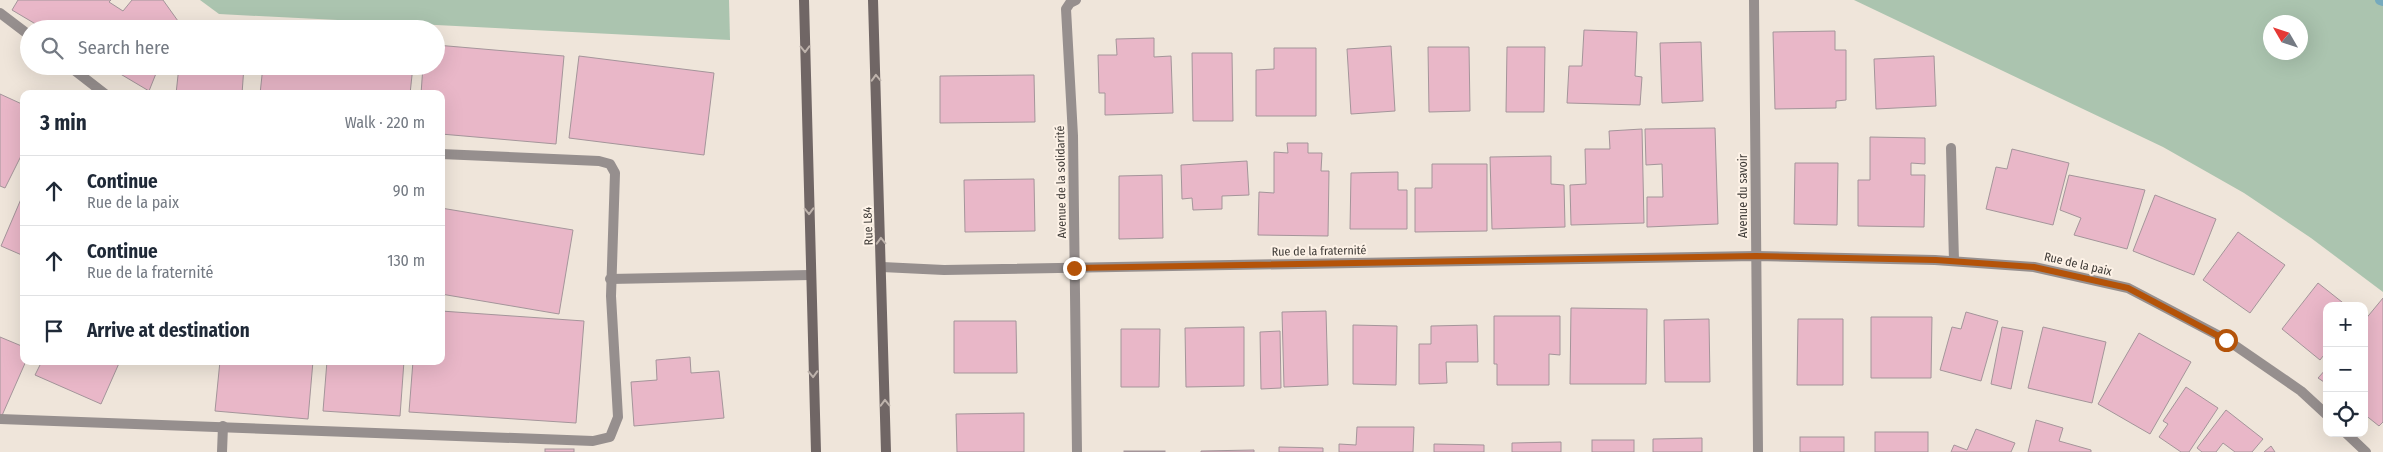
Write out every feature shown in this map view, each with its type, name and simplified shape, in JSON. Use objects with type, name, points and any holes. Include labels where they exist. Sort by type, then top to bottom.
[{"type":"main road","points":[[804,0],[816,452]]},
{"type":"main road","name":"Rue L84","points":[[873,0],[886,452]]},
{"type":"street","name":"Avenue du savoir","points":[[1754,0],[1758,452]]},
{"type":"street","name":"Avenue de la solidarité","points":[[1073,1],[1066,9],[1074,136],[1077,452]]},
{"type":"street","points":[[0,13],[20,28]]},
{"type":"street","points":[[81,75],[100,90]]},
{"type":"street","points":[[1951,148],[1954,261]]},
{"type":"street","points":[[0,419],[593,441],[610,437],[618,417],[610,279],[615,173],[610,164],[599,161],[445,154]]},
{"type":"street","name":"Rue de la fraternité","points":[[882,266],[944,270],[1756,256]]},
{"type":"street","name":"Rue de la paix","points":[[1756,256],[1954,261],[2034,267],[2128,288],[2226,340],[2301,391],[2323,411]]},
{"type":"street","points":[[610,279],[731,275],[810,275]]},
{"type":"street","points":[[222,452],[223,426]]},
{"type":"street","points":[[2350,437],[2366,452]]},
{"type":"green space","points":[[200,0],[729,0],[730,40],[445,25],[445,20],[337,20],[219,14]]},
{"type":"green space","points":[[1854,0],[2383,0],[2383,292],[2311,238],[2244,193],[2163,147]]},
{"type":"building","points":[[18,0],[111,0],[109,2],[123,11],[132,0],[163,0],[177,20],[29,20],[12,10]]},
{"type":"building","points":[[1584,30],[1637,32],[1635,76],[1642,77],[1640,105],[1567,103],[1569,66],[1582,66]]},
{"type":"building","points":[[1835,31],[1835,50],[1846,50],[1846,100],[1836,101],[1836,108],[1775,109],[1773,32]]},
{"type":"building","points":[[1154,38],[1154,57],[1171,56],[1173,113],[1105,115],[1105,93],[1099,93],[1098,55],[1117,55],[1116,39]]},
{"type":"building","points":[[1701,42],[1703,101],[1662,103],[1660,43]]},
{"type":"building","points":[[445,46],[564,56],[556,144],[445,134],[445,90],[421,90],[422,75],[445,75]]},
{"type":"building","points":[[1391,46],[1395,111],[1351,114],[1347,49]]},
{"type":"building","points":[[1428,47],[1469,47],[1470,111],[1429,112]]},
{"type":"building","points":[[1507,47],[1545,47],[1544,112],[1506,112]]},
{"type":"building","points":[[1274,48],[1316,48],[1316,116],[1256,116],[1256,70],[1274,69]]},
{"type":"building","points":[[1192,53],[1232,53],[1233,121],[1193,121]]},
{"type":"building","points":[[579,56],[714,73],[704,155],[569,138]]},
{"type":"building","points":[[1934,56],[1936,106],[1876,109],[1874,59]]},
{"type":"building","points":[[122,75],[155,75],[149,90]]},
{"type":"building","points":[[178,75],[243,75],[242,90],[176,90]]},
{"type":"building","points":[[262,75],[412,75],[410,90],[260,90]]},
{"type":"building","points":[[1034,75],[1035,122],[940,123],[940,76]]},
{"type":"building","points":[[0,94],[20,103],[20,158],[5,188],[0,186]]},
{"type":"building","points":[[1715,128],[1718,224],[1647,227],[1647,197],[1663,197],[1662,164],[1646,165],[1645,129]]},
{"type":"building","points":[[1642,129],[1644,223],[1571,225],[1570,185],[1586,184],[1585,149],[1610,149],[1609,131]]},
{"type":"building","points":[[1870,137],[1925,138],[1925,164],[1911,163],[1911,175],[1925,175],[1924,227],[1858,226],[1858,180],[1870,180]]},
{"type":"building","points":[[1287,143],[1308,143],[1308,153],[1322,153],[1321,171],[1329,171],[1328,236],[1258,235],[1259,192],[1274,193],[1274,152],[1288,153]]},
{"type":"building","points":[[2012,149],[2069,163],[2053,225],[1986,209],[1996,167],[2007,169]]},
{"type":"building","points":[[1551,156],[1551,184],[1564,185],[1565,227],[1492,229],[1490,157]]},
{"type":"building","points":[[1247,161],[1249,195],[1222,196],[1222,209],[1193,210],[1192,198],[1182,199],[1181,165]]},
{"type":"building","points":[[1795,163],[1838,163],[1837,225],[1794,224]]},
{"type":"building","points":[[1432,164],[1487,164],[1487,231],[1415,232],[1415,188],[1432,188]]},
{"type":"building","points":[[1398,172],[1398,190],[1407,190],[1407,229],[1350,229],[1351,173]]},
{"type":"building","points":[[1162,175],[1163,238],[1119,239],[1119,176]]},
{"type":"building","points":[[2069,175],[2145,190],[2127,249],[2074,235],[2081,218],[2060,210]]},
{"type":"building","points":[[1034,179],[1035,231],[965,232],[964,180]]},
{"type":"building","points":[[2155,195],[2216,219],[2194,275],[2133,251]]},
{"type":"building","points":[[20,201],[20,254],[1,246]]},
{"type":"building","points":[[445,209],[573,230],[559,314],[445,295]]},
{"type":"building","points":[[2238,232],[2285,265],[2250,313],[2203,280]]},
{"type":"building","points":[[2318,283],[2342,302],[2323,302],[2323,356],[2320,360],[2282,329]]},
{"type":"building","points":[[2383,298],[2383,422],[2379,426],[2368,417],[2368,316]]},
{"type":"building","points":[[1571,308],[1647,309],[1646,384],[1570,384]]},
{"type":"building","points":[[445,311],[584,321],[576,423],[409,412],[413,365],[445,365]]},
{"type":"building","points":[[1326,311],[1328,385],[1284,387],[1282,312]]},
{"type":"building","points":[[1966,312],[1998,321],[1981,381],[1940,370],[1952,327],[1961,329]]},
{"type":"building","points":[[1494,316],[1560,316],[1560,355],[1549,354],[1549,385],[1497,385],[1497,364],[1494,364]]},
{"type":"building","points":[[1871,317],[1932,317],[1931,378],[1871,378]]},
{"type":"building","points":[[1709,319],[1710,382],[1665,382],[1664,320]]},
{"type":"building","points":[[1798,319],[1843,319],[1843,385],[1797,385]]},
{"type":"building","points":[[954,321],[1016,321],[1017,373],[954,373]]},
{"type":"building","points":[[1353,325],[1397,326],[1396,385],[1353,384]]},
{"type":"building","points":[[1477,325],[1478,362],[1446,362],[1447,383],[1419,384],[1419,344],[1431,344],[1431,326]]},
{"type":"building","points":[[1244,327],[1244,386],[1186,387],[1185,328]]},
{"type":"building","points":[[2002,327],[2023,331],[2011,389],[1991,384]]},
{"type":"building","points":[[2043,327],[2106,342],[2092,403],[2028,388]]},
{"type":"building","points":[[1121,329],[1160,329],[1159,387],[1121,387]]},
{"type":"building","points":[[1280,331],[1281,388],[1261,389],[1260,332]]},
{"type":"building","points":[[2139,333],[2191,362],[2150,434],[2098,404]]},
{"type":"building","points":[[0,337],[20,345],[20,365],[24,365],[0,420]]},
{"type":"building","points":[[690,357],[691,373],[719,371],[724,418],[634,426],[631,382],[657,380],[656,360]]},
{"type":"building","points":[[40,365],[118,365],[101,404],[35,375]]},
{"type":"building","points":[[220,365],[313,365],[308,419],[215,411]]},
{"type":"building","points":[[327,365],[404,365],[400,416],[323,411]]},
{"type":"building","points":[[2323,372],[2323,381],[2318,378]]},
{"type":"building","points":[[2186,387],[2218,408],[2189,452],[2181,452],[2159,437],[2168,424],[2163,421]]},
{"type":"building","points":[[2226,410],[2263,439],[2252,452],[2235,452],[2223,443],[2216,452],[2202,452],[2197,448]]},
{"type":"building","points":[[1024,413],[1024,452],[957,452],[956,414]]},
{"type":"building","points":[[2036,420],[2063,428],[2059,441],[2091,450],[2091,452],[2028,452]]},
{"type":"building","points":[[1357,427],[1414,427],[1413,452],[1339,452],[1339,444],[1356,445]]},
{"type":"building","points":[[1976,429],[2015,443],[2011,452],[1951,452],[1954,445],[1967,450]]},
{"type":"building","points":[[1875,432],[1928,432],[1928,452],[1875,452]]},
{"type":"building","points":[[1800,437],[1844,437],[1844,452],[1800,452]]},
{"type":"building","points":[[1702,438],[1702,452],[1653,452],[1653,439]]},
{"type":"building","points":[[1592,440],[1634,440],[1634,452],[1592,452]]},
{"type":"building","points":[[1561,442],[1561,452],[1512,452],[1512,443]]},
{"type":"building","points":[[1434,444],[1484,445],[1484,452],[1434,452]]},
{"type":"building","points":[[2271,446],[2275,452],[2264,452]]},
{"type":"building","points":[[1279,447],[1323,448],[1323,452],[1279,452]]},
{"type":"building","points":[[545,449],[574,449],[574,452],[545,452]]},
{"type":"building","points":[[1254,450],[1254,452],[1201,452],[1201,451]]},
{"type":"building","points":[[1165,451],[1165,452],[1124,452]]},
{"type":"route","points":[[1074,268],[1756,256],[1936,260],[2034,267],[2128,288],[2226,340]]}]
